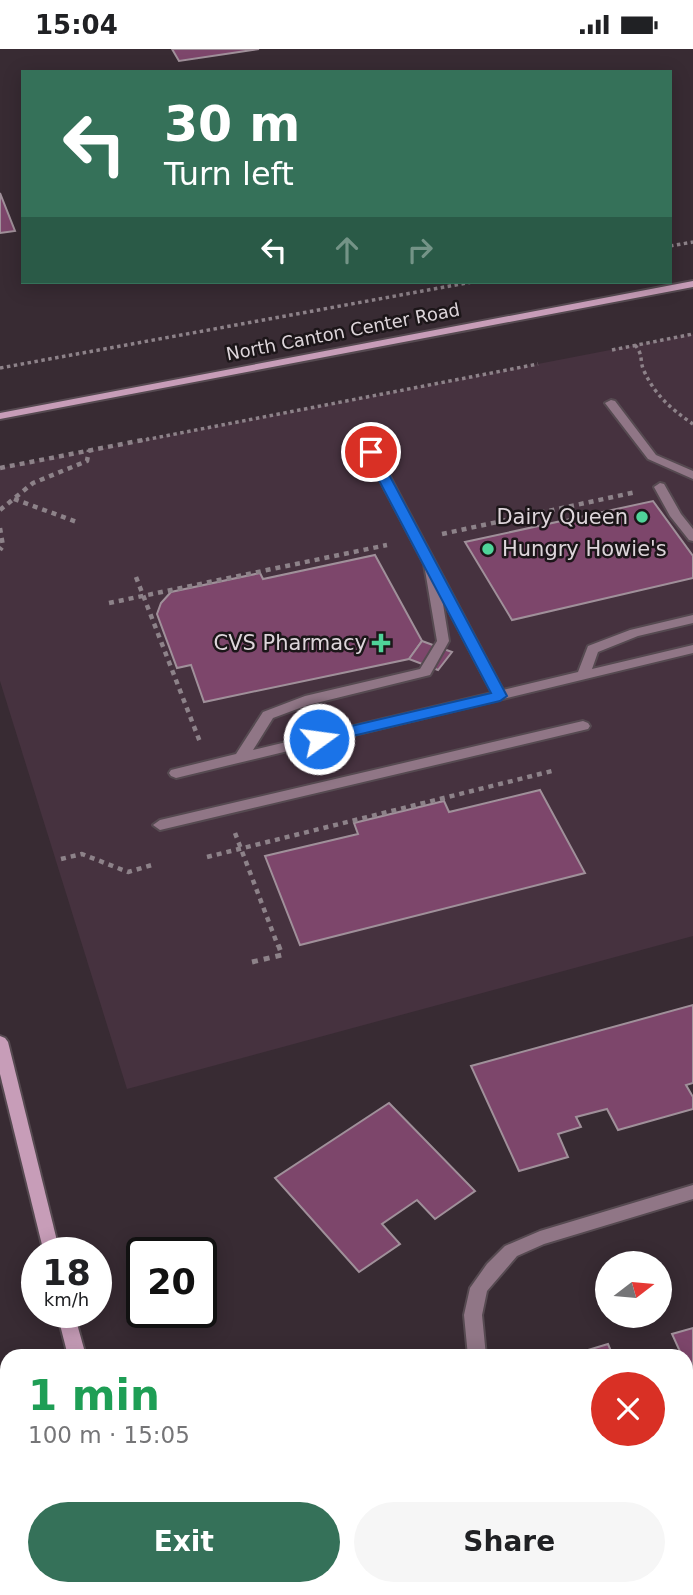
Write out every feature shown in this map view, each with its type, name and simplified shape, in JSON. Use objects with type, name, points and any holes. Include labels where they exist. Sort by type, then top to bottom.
[{"type":"main road","name":"North Canton Center Road","points":[[0,416],[693,284]]},
{"type":"main road","points":[[0,1042],[48,1237]]},
{"type":"main road","points":[[70,1328],[75,1349]]},
{"type":"street","points":[[611,403],[652,457],[693,475]]},
{"type":"street","points":[[371,452],[500,696]]},
{"type":"street","points":[[660,487],[676,516],[693,537]]},
{"type":"street","points":[[241,757],[268,715],[305,701],[425,672],[443,641],[430,564]]},
{"type":"street","points":[[583,675],[593,649],[635,633],[693,619]]},
{"type":"street","points":[[176,773],[693,649]]},
{"type":"street","points":[[160,825],[583,726]]},
{"type":"street","points":[[476,1349],[473,1315],[480,1289],[493,1269],[511,1251],[540,1238],[693,1192]]},
{"type":"path","points":[[672,246],[693,241]]},
{"type":"path","points":[[0,368],[461,284]]},
{"type":"path","points":[[612,350],[693,334]]},
{"type":"path","points":[[635,345],[642,354],[642,368],[666,406],[693,424]]},
{"type":"path","points":[[0,468],[538,364]]},
{"type":"path","points":[[0,510],[33,483],[70,470],[86,461],[89,450]]},
{"type":"path","points":[[438,535],[637,492]]},
{"type":"path","points":[[13,499],[77,522]]},
{"type":"path","points":[[0,528],[4,546],[0,550]]},
{"type":"path","points":[[109,603],[387,545]]},
{"type":"path","points":[[136,577],[202,749]]},
{"type":"path","points":[[207,857],[552,771]]},
{"type":"path","points":[[233,825],[282,955],[252,962]]},
{"type":"path","points":[[61,859],[82,854],[128,872],[152,866]]},
{"type":"shaded area","points":[[693,334],[693,936],[127,1089],[0,681],[0,468]]},
{"type":"building","points":[[172,49],[259,49],[179,61]]},
{"type":"building","points":[[0,193],[15,231],[0,233]]},
{"type":"building","points":[[653,501],[693,556],[693,578],[512,620],[465,542]]},
{"type":"building","name":"CVS Pharmacy","points":[[375,555],[422,641],[409,659],[204,702],[191,665],[177,668],[157,614],[161,603],[171,592],[260,573],[263,579]]},
{"type":"building","points":[[422,641],[452,652],[438,670],[409,659]]},
{"type":"building","points":[[540,790],[585,873],[300,945],[265,856],[358,834],[354,823],[444,801],[449,812]]},
{"type":"building","points":[[693,1005],[693,1083],[686,1085],[693,1097],[693,1109],[618,1130],[607,1109],[576,1117],[581,1127],[558,1134],[568,1157],[519,1171],[471,1066]]},
{"type":"building","points":[[389,1103],[475,1191],[435,1219],[417,1200],[382,1224],[400,1244],[359,1272],[275,1178]]},
{"type":"building","points":[[693,1328],[693,1349],[679,1349],[672,1334]]},
{"type":"building","points":[[608,1344],[610,1349],[591,1349]]},
{"type":"place","name":"Dairy Queen","points":[[642,517]]},
{"type":"place","name":"Hungry Howie's","points":[[488,549]]},
{"type":"place","name":"CVS Pharmacy","points":[[381,643]]},
{"type":"route","points":[[319,739],[500,696],[371,452]]}]
